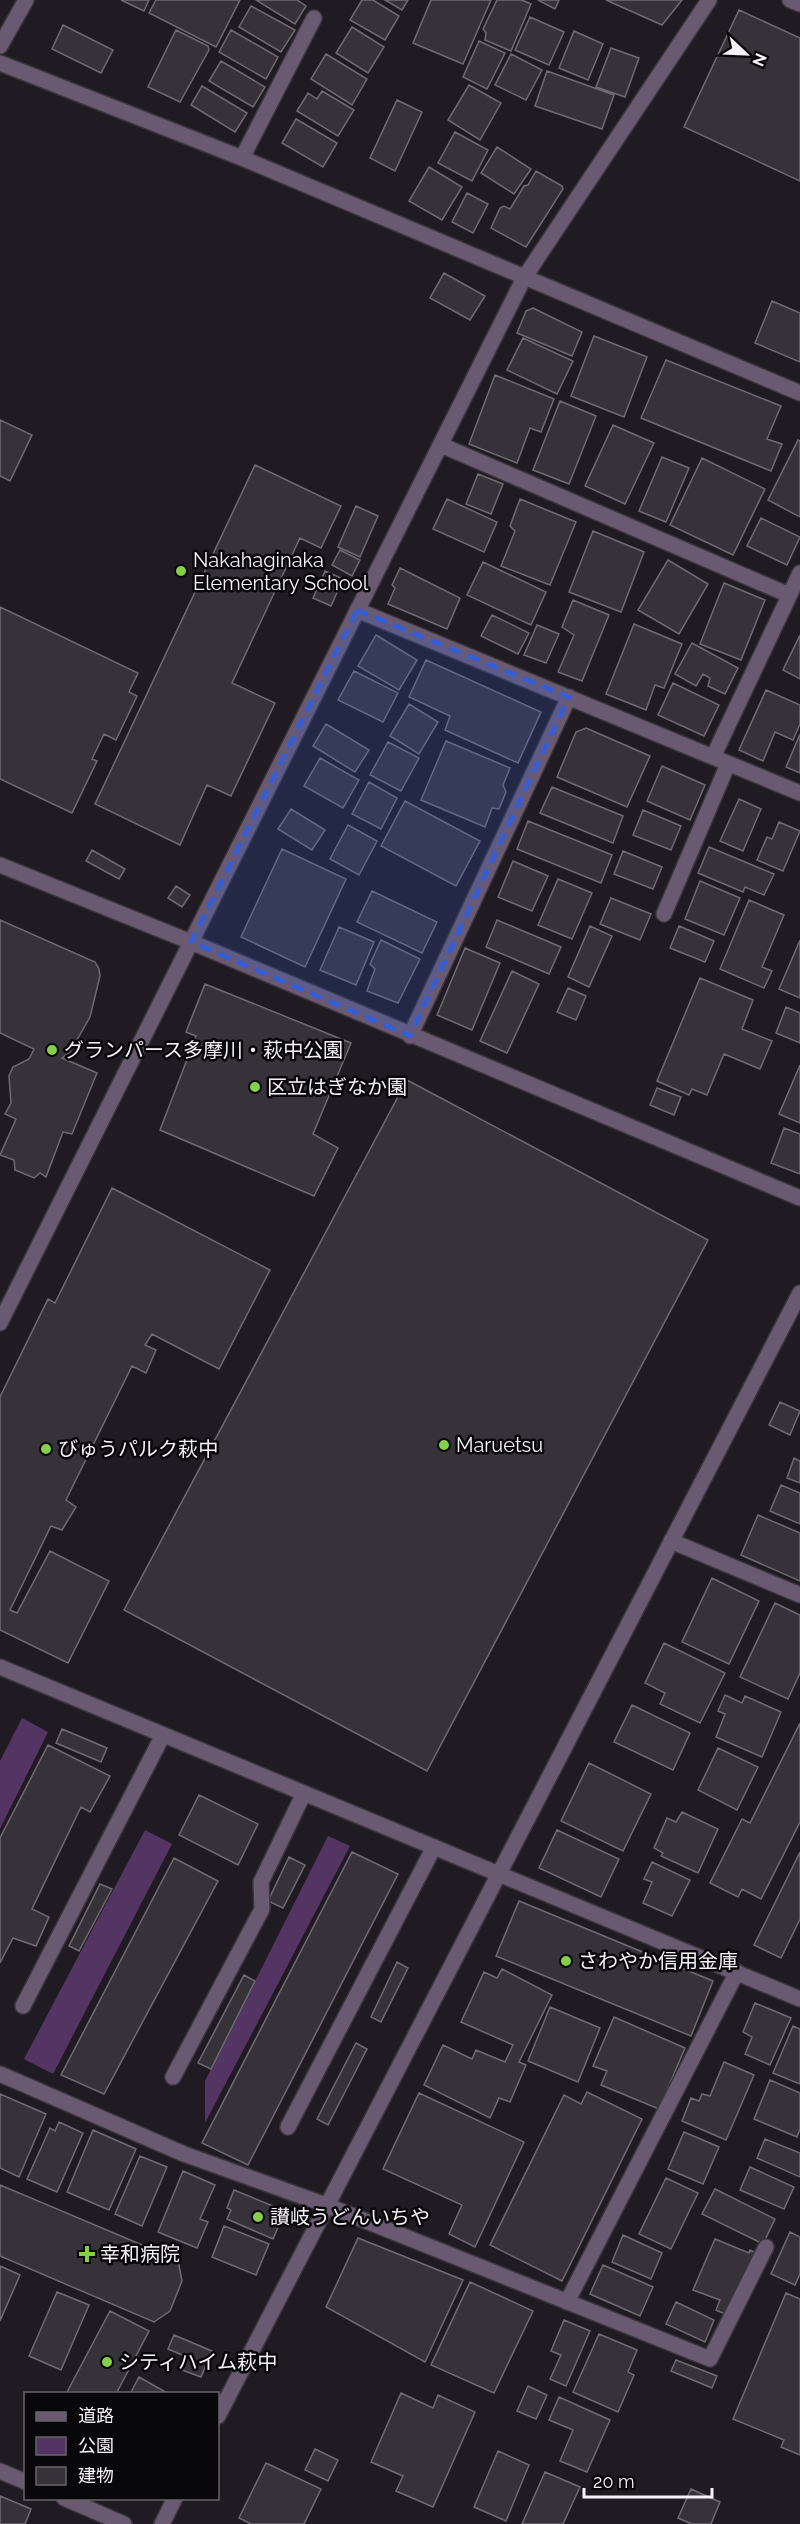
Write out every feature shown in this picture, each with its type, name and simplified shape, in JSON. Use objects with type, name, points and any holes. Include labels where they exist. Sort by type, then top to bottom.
[{"type":"street","points":[[0,46],[26,0]]},
{"type":"street","points":[[0,1323],[524,278],[709,0]]},
{"type":"street","points":[[790,0],[800,4]]},
{"type":"street","points":[[242,158],[314,18]]},
{"type":"street","points":[[0,63],[242,158],[800,393]]},
{"type":"street","points":[[441,445],[789,595]]},
{"type":"street","points":[[714,758],[800,573]]},
{"type":"street","points":[[357,610],[800,793]]},
{"type":"street","points":[[410,1036],[569,697]]},
{"type":"street","points":[[664,914],[728,764]]},
{"type":"street","points":[[0,865],[191,942],[800,1198]]},
{"type":"street","points":[[219,2414],[800,1293]]},
{"type":"street","points":[[671,1541],[800,1595]]},
{"type":"street","points":[[1,1671],[163,1734],[800,1999]]},
{"type":"street","points":[[23,2006],[163,1734]]},
{"type":"street","points":[[173,2077],[262,1909],[261,1882],[304,1793]]},
{"type":"street","points":[[288,2127],[434,1847]]},
{"type":"street","points":[[567,2302],[737,1972]]},
{"type":"street","points":[[0,2074],[184,2154],[326,2205],[710,2360],[766,2247]]},
{"type":"street","points":[[0,2471],[24,2481]]},
{"type":"street","points":[[66,2500],[124,2524]]},
{"type":"street","points":[[162,2524],[174,2500]]},
{"type":"highlighted area","points":[[357,610],[569,697],[410,1036],[191,942]]},
{"type":"green space","points":[[22,1718],[48,1732],[0,1829],[0,1761]]},
{"type":"green space","points":[[145,1830],[172,1844],[53,2074],[24,2059]]},
{"type":"green space","points":[[328,1836],[350,1846],[205,2123],[205,2081]]},
{"type":"building","points":[[121,0],[149,0],[144,11]]},
{"type":"building","points":[[156,0],[240,0],[216,47],[149,13]]},
{"type":"building","points":[[256,0],[297,0],[306,6],[295,24]]},
{"type":"building","points":[[362,0],[373,0],[399,16],[385,40],[350,20]]},
{"type":"building","points":[[385,0],[408,0],[402,10]]},
{"type":"building","points":[[431,0],[491,0],[463,64],[413,43]]},
{"type":"building","points":[[497,0],[522,0],[531,4],[511,51],[485,40],[486,33],[483,29]]},
{"type":"building","points":[[538,0],[559,0],[555,9]]},
{"type":"building","points":[[606,0],[682,0],[662,25]]},
{"type":"building","points":[[251,6],[295,30],[281,52],[239,27]]},
{"type":"building","points":[[739,10],[800,38],[800,181],[684,127]]},
{"type":"building","points":[[530,17],[564,32],[549,65],[515,50]]},
{"type":"building","points":[[63,25],[113,50],[101,73],[52,49]]},
{"type":"building","points":[[352,27],[384,47],[368,73],[336,53]]},
{"type":"building","points":[[176,30],[208,46],[209,50],[180,102],[148,87]]},
{"type":"building","points":[[231,30],[278,57],[266,79],[219,52]]},
{"type":"building","points":[[574,31],[603,44],[588,80],[559,68]]},
{"type":"building","points":[[479,41],[505,53],[487,89],[463,77]]},
{"type":"building","points":[[611,48],[639,58],[625,97],[596,87]]},
{"type":"building","points":[[326,54],[367,79],[352,105],[311,79]]},
{"type":"building","points":[[511,54],[542,70],[526,100],[495,85]]},
{"type":"building","points":[[221,61],[265,87],[253,107],[209,81]]},
{"type":"building","points":[[547,71],[614,95],[602,129],[535,106]]},
{"type":"building","points":[[469,85],[501,103],[480,140],[448,120]]},
{"type":"building","points":[[202,86],[247,113],[235,132],[191,105]]},
{"type":"building","points":[[322,91],[354,110],[338,136],[297,111],[308,93],[317,99]]},
{"type":"building","points":[[397,100],[422,112],[395,171],[370,158]]},
{"type":"building","points":[[296,119],[337,143],[323,167],[282,143]]},
{"type":"building","points":[[455,132],[488,150],[472,181],[438,163]]},
{"type":"building","points":[[497,147],[531,169],[514,194],[481,173]]},
{"type":"building","points":[[429,167],[462,187],[442,220],[409,201]]},
{"type":"building","points":[[536,171],[562,186],[563,189],[526,247],[491,228],[500,208],[504,206],[510,209]]},
{"type":"building","points":[[467,193],[488,204],[473,233],[452,222]]},
{"type":"building","points":[[444,273],[485,296],[470,320],[430,298]]},
{"type":"building","points":[[772,301],[800,313],[800,362],[755,343]]},
{"type":"building","points":[[533,308],[582,332],[572,356],[517,333],[526,311]]},
{"type":"building","points":[[594,336],[647,357],[624,417],[571,396]]},
{"type":"building","points":[[523,338],[573,361],[557,394],[507,370]]},
{"type":"building","points":[[666,360],[781,406],[767,439],[782,444],[771,471],[641,418]]},
{"type":"building","points":[[495,375],[554,399],[541,432],[530,428],[517,463],[469,444]]},
{"type":"building","points":[[560,401],[596,416],[569,484],[533,470]]},
{"type":"building","points":[[0,420],[32,435],[10,481],[0,476]]},
{"type":"building","points":[[613,425],[654,443],[625,504],[585,486]]},
{"type":"building","points":[[798,440],[800,441],[800,517],[768,500]]},
{"type":"building","points":[[662,457],[689,468],[666,522],[639,511]]},
{"type":"building","points":[[702,458],[765,489],[733,555],[670,525]]},
{"type":"building","points":[[255,465],[341,506],[321,548],[300,538],[232,683],[275,703],[231,796],[207,785],[180,845],[95,804]]},
{"type":"building","points":[[478,474],[503,484],[491,514],[466,504]]},
{"type":"building","points":[[447,499],[497,522],[484,552],[433,529]]},
{"type":"building","points":[[520,499],[576,522],[550,585],[501,566],[515,531],[510,526]]},
{"type":"building","points":[[356,506],[378,516],[360,557],[338,547]]},
{"type":"building","points":[[761,518],[800,537],[787,565],[747,546]]},
{"type":"building","points":[[593,531],[644,552],[621,612],[569,592]]},
{"type":"building","points":[[340,550],[360,560],[352,576],[332,565]]},
{"type":"building","points":[[668,560],[708,584],[679,634],[638,610]]},
{"type":"building","points":[[483,562],[546,592],[531,625],[467,595]]},
{"type":"building","points":[[400,568],[460,598],[447,629],[388,604],[395,588],[392,585]]},
{"type":"building","points":[[325,571],[343,579],[331,606],[313,598]]},
{"type":"building","points":[[724,583],[765,600],[741,660],[700,644]]},
{"type":"building","points":[[573,600],[609,615],[582,681],[558,672],[574,635],[562,627]]},
{"type":"building","points":[[0,607],[138,673],[129,692],[137,696],[116,740],[104,734],[92,759],[97,761],[72,813],[0,779]]},
{"type":"building","points":[[492,615],[529,633],[518,654],[481,636]]},
{"type":"building","points":[[634,624],[682,644],[664,688],[655,685],[646,710],[606,694]]},
{"type":"building","points":[[537,625],[559,634],[546,663],[524,655]]},
{"type":"building","points":[[376,635],[417,660],[399,690],[358,666]]},
{"type":"building","points":[[800,635],[800,679],[783,670]]},
{"type":"building","points":[[692,643],[738,668],[725,694],[708,686],[710,678],[703,674],[696,686],[675,674]]},
{"type":"building","points":[[426,660],[541,712],[518,763],[445,730],[450,716],[409,697]]},
{"type":"building","points":[[354,671],[398,693],[383,722],[338,700]]},
{"type":"building","points":[[673,683],[719,705],[704,736],[658,715]]},
{"type":"building","points":[[766,690],[800,705],[800,724],[793,740],[775,732],[763,761],[739,750]]},
{"type":"building","points":[[409,704],[438,722],[419,754],[390,736]]},
{"type":"building","points":[[326,724],[369,750],[355,772],[313,746]]},
{"type":"building","points":[[586,728],[650,756],[627,807],[557,777],[576,732]]},
{"type":"building","points":[[800,734],[800,773],[786,767]]},
{"type":"building","points":[[446,741],[510,768],[503,785],[506,792],[499,809],[492,808],[485,827],[421,800]]},
{"type":"building","points":[[388,742],[419,758],[401,791],[370,775]]},
{"type":"building","points":[[320,758],[359,780],[343,808],[304,786]]},
{"type":"building","points":[[662,766],[705,785],[690,820],[647,801]]},
{"type":"building","points":[[369,782],[397,798],[381,829],[352,814]]},
{"type":"building","points":[[552,787],[623,816],[613,843],[540,813]]},
{"type":"building","points":[[739,799],[761,809],[743,851],[720,841]]},
{"type":"building","points":[[405,801],[480,841],[456,886],[381,846]]},
{"type":"building","points":[[291,809],[325,830],[312,850],[278,829]]},
{"type":"building","points":[[643,810],[681,826],[671,850],[633,835]]},
{"type":"building","points":[[528,821],[612,855],[601,883],[517,849]]},
{"type":"building","points":[[779,822],[800,831],[783,871],[757,860],[767,837],[772,839]]},
{"type":"building","points":[[348,825],[377,841],[359,875],[330,859]]},
{"type":"building","points":[[709,847],[774,874],[764,895],[745,887],[743,892],[698,873]]},
{"type":"building","points":[[282,849],[346,879],[305,967],[241,937]]},
{"type":"building","points":[[92,850],[125,869],[119,879],[86,861]]},
{"type":"building","points":[[623,851],[662,867],[653,889],[614,874]]},
{"type":"building","points":[[513,861],[548,876],[532,911],[498,897]]},
{"type":"building","points":[[558,879],[592,893],[572,939],[538,925]]},
{"type":"building","points":[[700,881],[740,898],[724,935],[685,919]]},
{"type":"building","points":[[176,886],[190,895],[182,907],[168,898]]},
{"type":"building","points":[[372,891],[437,922],[422,953],[357,922]]},
{"type":"building","points":[[611,898],[651,914],[640,940],[600,924]]},
{"type":"building","points":[[749,900],[784,915],[762,967],[772,971],[764,988],[720,969]]},
{"type":"building","name":"グランパース多摩川・萩中公園","points":[[0,920],[95,962],[99,969],[100,976],[90,1017],[70,1052],[62,1058],[97,1073],[72,1134],[63,1132],[46,1177],[40,1173],[34,1178],[15,1170],[14,1160],[0,1155],[16,1119],[5,1114],[11,1103],[9,1076],[13,1067],[29,1059],[34,1049],[0,1033]]},
{"type":"building","points":[[497,920],[561,947],[549,974],[486,947]]},
{"type":"building","points":[[590,926],[612,936],[589,987],[568,977]]},
{"type":"building","points":[[679,926],[714,941],[705,962],[670,948]]},
{"type":"building","points":[[339,927],[374,942],[356,985],[320,970]]},
{"type":"building","points":[[381,940],[420,959],[398,1003],[367,991],[375,969],[370,964]]},
{"type":"building","points":[[800,940],[800,998],[779,989]]},
{"type":"building","points":[[465,948],[500,963],[472,1030],[437,1015]]},
{"type":"building","points":[[512,971],[539,984],[507,1053],[480,1041]]},
{"type":"building","points":[[700,978],[753,1000],[742,1029],[772,1041],[760,1069],[724,1054],[707,1095],[692,1089],[689,1095],[657,1081]]},
{"type":"building","name":"区立はぎなか園","points":[[205,984],[351,1043],[313,1134],[338,1148],[314,1196],[160,1130],[196,1036],[186,1032]]},
{"type":"building","points":[[568,988],[586,996],[576,1020],[557,1012]]},
{"type":"building","points":[[786,1007],[800,1013],[800,1043],[776,1033]]},
{"type":"building","points":[[800,1065],[800,1123],[779,1114]]},
{"type":"building","points":[[407,1080],[708,1240],[427,1771],[124,1610]]},
{"type":"building","points":[[657,1088],[681,1097],[674,1115],[650,1105]]},
{"type":"building","points":[[784,1128],[800,1134],[800,1174],[771,1163]]},
{"type":"building","name":"びゅうパルク萩中","points":[[112,1188],[270,1270],[219,1369],[152,1334],[145,1345],[156,1350],[146,1373],[132,1366],[66,1500],[76,1507],[62,1530],[51,1526],[10,1610],[17,1613],[50,1551],[109,1581],[68,1663],[0,1630],[0,1397],[48,1299],[55,1303]]},
{"type":"building","points":[[780,1402],[800,1411],[790,1435],[769,1425]]},
{"type":"building","points":[[794,1458],[800,1461],[800,1483],[787,1478]]},
{"type":"building","points":[[781,1485],[800,1493],[800,1524],[770,1511]]},
{"type":"building","points":[[758,1515],[800,1533],[800,1581],[741,1555]]},
{"type":"building","points":[[712,1578],[759,1601],[729,1664],[682,1642]]},
{"type":"building","points":[[775,1603],[800,1615],[800,1673],[788,1699],[740,1677]]},
{"type":"building","points":[[664,1643],[725,1673],[700,1723],[660,1704],[665,1693],[645,1683]]},
{"type":"building","points":[[725,1695],[742,1703],[745,1696],[781,1712],[762,1757],[716,1737],[725,1714],[718,1711]]},
{"type":"building","points":[[632,1705],[690,1733],[673,1770],[614,1742]]},
{"type":"building","points":[[800,1723],[800,1822],[761,1899],[742,1889],[738,1897],[710,1883],[742,1819],[750,1823]]},
{"type":"building","points":[[62,1729],[107,1748],[101,1762],[56,1743]]},
{"type":"building","points":[[48,1745],[110,1776],[90,1812],[81,1807],[32,1909],[49,1917],[36,1946],[13,1938],[0,1963],[0,1838]]},
{"type":"building","points":[[718,1748],[758,1767],[737,1810],[698,1790]]},
{"type":"building","points":[[589,1763],[651,1794],[623,1851],[561,1821]]},
{"type":"building","points":[[199,1795],[258,1824],[238,1865],[179,1835]]},
{"type":"building","points":[[682,1812],[718,1829],[698,1873],[661,1856],[663,1853],[654,1848],[667,1818],[676,1822]]},
{"type":"building","points":[[557,1830],[619,1859],[601,1897],[539,1868]]},
{"type":"building","points":[[352,1852],[398,1874],[248,2165],[202,2143]]},
{"type":"building","points":[[800,1852],[800,1919],[781,1958],[754,1945]]},
{"type":"building","points":[[289,1857],[305,1865],[283,1908],[268,1901]]},
{"type":"building","points":[[174,1858],[218,1881],[104,2094],[61,2075]]},
{"type":"building","points":[[652,1862],[690,1880],[672,1916],[643,1903],[652,1882],[644,1879]]},
{"type":"building","points":[[100,1884],[112,1889],[79,1951],[69,1946]]},
{"type":"building","points":[[519,1901],[713,1981],[691,2036],[496,1956]]},
{"type":"building","points":[[397,1962],[408,1968],[381,2022],[371,2017]]},
{"type":"building","points":[[502,1969],[552,1995],[519,2062],[526,2065],[510,2102],[499,2098],[490,2118],[424,2085],[443,2045],[472,2059],[476,2050],[505,2062],[513,2045],[461,2022],[484,1972],[497,1978]]},
{"type":"building","points":[[244,1975],[255,1981],[211,2069],[198,2063]]},
{"type":"building","points":[[755,2003],[791,2018],[770,2065],[745,2054],[752,2037],[743,2032]]},
{"type":"building","points":[[550,2007],[600,2028],[578,2082],[528,2061]]},
{"type":"building","points":[[614,2017],[685,2048],[659,2109],[601,2085],[607,2071],[593,2066]]},
{"type":"building","points":[[793,2026],[800,2029],[800,2084],[773,2073]]},
{"type":"building","points":[[356,2043],[367,2049],[328,2125],[317,2119]]},
{"type":"building","points":[[724,2062],[754,2075],[726,2140],[682,2121],[691,2098],[699,2101],[702,2094],[710,2096]]},
{"type":"building","points":[[770,2080],[800,2093],[800,2129],[797,2137],[754,2119]]},
{"type":"building","points":[[587,2092],[642,2119],[562,2281],[490,2245],[564,2095],[581,2104]]},
{"type":"building","points":[[419,2093],[524,2142],[475,2247],[449,2234],[462,2205],[383,2169]]},
{"type":"building","points":[[0,2094],[46,2114],[19,2177],[0,2168]]},
{"type":"building","points":[[59,2122],[83,2133],[57,2192],[27,2179],[50,2128],[55,2131]]},
{"type":"building","points":[[93,2130],[136,2149],[109,2210],[67,2192]]},
{"type":"building","points":[[684,2132],[719,2147],[703,2184],[668,2169]]},
{"type":"building","points":[[765,2139],[800,2153],[800,2177],[757,2158]]},
{"type":"building","points":[[140,2156],[167,2167],[142,2226],[115,2214]]},
{"type":"building","points":[[750,2167],[794,2187],[784,2209],[740,2190]]},
{"type":"building","points":[[183,2171],[215,2185],[200,2219],[208,2222],[197,2248],[158,2232]]},
{"type":"building","points":[[666,2178],[698,2193],[671,2249],[639,2234]]},
{"type":"building","points":[[0,2185],[178,2260],[182,2281],[170,2311],[154,2322],[0,2256]]},
{"type":"building","points":[[715,2189],[775,2219],[763,2244],[702,2214]]},
{"type":"building","points":[[234,2190],[285,2211],[273,2239],[227,2219],[231,2210],[227,2208]]},
{"type":"building","points":[[224,2226],[269,2244],[256,2275],[212,2257]]},
{"type":"building","points":[[790,2232],[800,2237],[800,2274],[795,2285],[771,2274]]},
{"type":"building","points":[[623,2235],[662,2253],[651,2279],[612,2262]]},
{"type":"building","points":[[358,2238],[463,2280],[425,2362],[326,2307]]},
{"type":"building","points":[[715,2239],[749,2253],[750,2250],[757,2253],[741,2292],[736,2290],[725,2314],[716,2310],[720,2300],[693,2290]]},
{"type":"building","points":[[603,2265],[653,2287],[640,2316],[590,2294]]},
{"type":"building","points":[[0,2266],[20,2275],[0,2321]]},
{"type":"building","points":[[470,2282],[533,2311],[494,2393],[431,2365]]},
{"type":"building","points":[[57,2292],[89,2305],[61,2370],[29,2356]]},
{"type":"building","points":[[786,2293],[800,2299],[800,2455],[781,2447],[784,2440],[733,2419]]},
{"type":"building","points":[[676,2302],[714,2320],[705,2342],[666,2324]]},
{"type":"building","name":"シティハイム萩中","points":[[110,2311],[149,2331],[117,2392],[67,2392]]},
{"type":"building","points":[[564,2320],[590,2331],[566,2386],[550,2379],[561,2355],[551,2351]]},
{"type":"building","points":[[599,2334],[637,2350],[628,2372],[634,2375],[618,2412],[573,2392]]},
{"type":"building","points":[[174,2335],[212,2351],[201,2377],[182,2370],[187,2357],[168,2349]]},
{"type":"building","points":[[676,2360],[717,2376],[712,2388],[671,2371]]},
{"type":"building","points":[[139,2377],[165,2392],[131,2392]]},
{"type":"building","points":[[528,2386],[547,2395],[536,2419],[517,2411]]},
{"type":"building","points":[[401,2393],[433,2408],[438,2395],[475,2412],[433,2507],[396,2491],[403,2476],[371,2462]]},
{"type":"building","points":[[559,2397],[610,2420],[587,2472],[560,2461],[573,2430],[549,2420]]},
{"type":"building","points":[[315,2449],[338,2460],[328,2481],[305,2470]]},
{"type":"building","points":[[498,2451],[529,2465],[506,2521],[474,2507]]},
{"type":"building","points":[[266,2463],[321,2489],[304,2524],[251,2524],[239,2518]]},
{"type":"building","points":[[545,2472],[580,2487],[563,2524],[522,2524]]},
{"type":"building","points":[[691,2489],[720,2502],[711,2524],[692,2524],[678,2518]]},
{"type":"building","points":[[0,2496],[31,2509],[25,2524],[0,2524]]},
{"type":"place","name":"Nakahaginaka Elementary School","points":[[181,571]]},
{"type":"place","name":"グランパース多摩川・萩中公園","points":[[52,1050]]},
{"type":"place","name":"区立はぎなか園","points":[[255,1087]]},
{"type":"place","name":"Maruetsu","points":[[444,1445]]},
{"type":"place","name":"びゅうパルク萩中","points":[[46,1449]]},
{"type":"place","name":"さわやか信用金庫","points":[[566,1961]]},
{"type":"place","name":"讃岐うどんいちや","points":[[258,2217]]},
{"type":"place","name":"幸和病院","points":[[87,2254]]},
{"type":"place","name":"シティハイム萩中","points":[[107,2362]]}]
